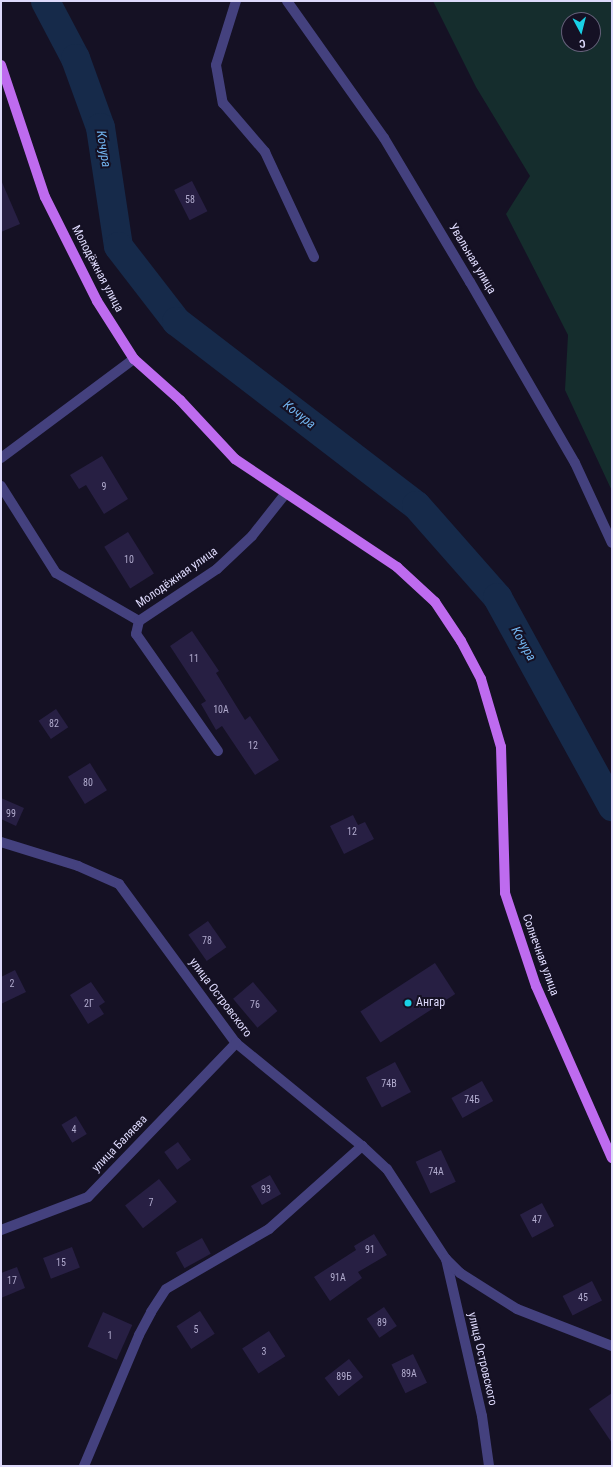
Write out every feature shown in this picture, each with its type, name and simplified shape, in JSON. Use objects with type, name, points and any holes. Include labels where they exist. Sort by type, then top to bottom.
[{"type":"main road","name":"Молодёжная улица","points":[[1,65],[45,197],[97,301],[134,359],[180,400],[235,459],[397,567],[435,602],[461,641],[481,679],[500,747]]},
{"type":"main road","name":"Солнечная улица","points":[[500,747],[505,893],[536,986],[612,1158]]},
{"type":"street","points":[[236,1],[223,36],[216,65],[223,103],[265,152],[314,257]]},
{"type":"street","name":"Увальная улица","points":[[287,1],[384,138],[575,463],[612,543]]},
{"type":"street","points":[[1,458],[134,359]]},
{"type":"street","points":[[1,486],[56,573],[139,621]]},
{"type":"street","name":"Молодёжная улица","points":[[218,751],[136,634],[139,621],[217,569],[252,536],[286,493]]},
{"type":"street","name":"улица Островского","points":[[1,842],[78,866],[119,884],[236,1043],[362,1146],[387,1170],[446,1259],[460,1273],[517,1309],[612,1346]]},
{"type":"street","name":"улица Баляева","points":[[1,1230],[88,1197],[236,1043]]},
{"type":"street","points":[[84,1466],[139,1335],[151,1312],[166,1290],[269,1229],[362,1146]]},
{"type":"street","name":"улица Островского","points":[[446,1259],[482,1416],[489,1466]]},
{"type":"green space","points":[[433,1],[612,1],[612,491],[565,390],[568,335],[506,214],[530,176],[476,87]]},
{"type":"building","points":[[1,180],[20,224],[1,232]]},
{"type":"building","points":[[192,181],[207,211],[190,220],[174,190]]},
{"type":"building","points":[[102,456],[128,499],[104,514],[86,485],[79,489],[70,475]]},
{"type":"building","points":[[128,532],[154,574],[130,588],[104,547]]},
{"type":"building","points":[[192,631],[219,671],[216,673],[245,720],[250,716],[279,760],[255,775],[222,726],[216,730],[201,704],[206,701],[170,646]]},
{"type":"building","points":[[56,709],[68,727],[51,739],[39,721]]},
{"type":"building","points":[[90,763],[107,790],[85,804],[68,777]]},
{"type":"building","points":[[1,798],[24,808],[16,826],[1,819]]},
{"type":"building","points":[[353,815],[358,825],[365,822],[374,839],[344,854],[330,826]]},
{"type":"building","points":[[208,921],[226,947],[207,961],[188,935]]},
{"type":"building","name":"Ангар","points":[[435,963],[455,994],[381,1043],[360,1011]]},
{"type":"building","points":[[15,970],[26,992],[1,1004],[1,977]]},
{"type":"building","points":[[91,982],[105,1002],[99,1006],[104,1014],[88,1024],[70,995]]},
{"type":"building","points":[[253,982],[277,1011],[258,1028],[233,999]]},
{"type":"building","points":[[395,1062],[411,1092],[382,1108],[366,1077]]},
{"type":"building","points":[[482,1081],[493,1101],[463,1118],[451,1098]]},
{"type":"building","points":[[76,1116],[87,1134],[72,1143],[61,1125]]},
{"type":"building","points":[[178,1142],[191,1160],[177,1170],[164,1152]]},
{"type":"building","points":[[441,1150],[456,1182],[430,1194],[416,1162]]},
{"type":"building","points":[[270,1175],[281,1194],[262,1205],[251,1186]]},
{"type":"building","points":[[159,1179],[177,1202],[143,1228],[125,1205]]},
{"type":"building","points":[[542,1203],[554,1226],[532,1238],[520,1215]]},
{"type":"building","points":[[374,1234],[387,1255],[358,1272],[362,1278],[330,1301],[314,1277],[356,1250],[354,1246]]},
{"type":"building","points":[[202,1238],[211,1254],[184,1268],[176,1253]]},
{"type":"building","points":[[72,1247],[80,1268],[51,1279],[43,1258]]},
{"type":"building","points":[[17,1267],[25,1288],[1,1298],[1,1273]]},
{"type":"building","points":[[592,1281],[602,1301],[573,1316],[563,1296]]},
{"type":"building","points":[[384,1307],[397,1326],[379,1338],[367,1319]]},
{"type":"building","points":[[200,1311],[215,1334],[191,1349],[177,1326]]},
{"type":"building","points":[[103,1312],[132,1325],[117,1360],[88,1347]]},
{"type":"building","points":[[269,1331],[285,1356],[259,1374],[242,1348]]},
{"type":"building","points":[[413,1354],[427,1383],[405,1393],[391,1365]]},
{"type":"building","points":[[349,1359],[363,1377],[339,1396],[325,1378]]},
{"type":"building","points":[[612,1393],[612,1443],[589,1409]]},
{"type":"waterway","name":"Кочура","points":[[45,1],[75,58],[100,127],[118,246],[176,321],[416,505],[497,597],[612,806]]},
{"type":"place","name":"Ангар","points":[[408,1003]]}]
